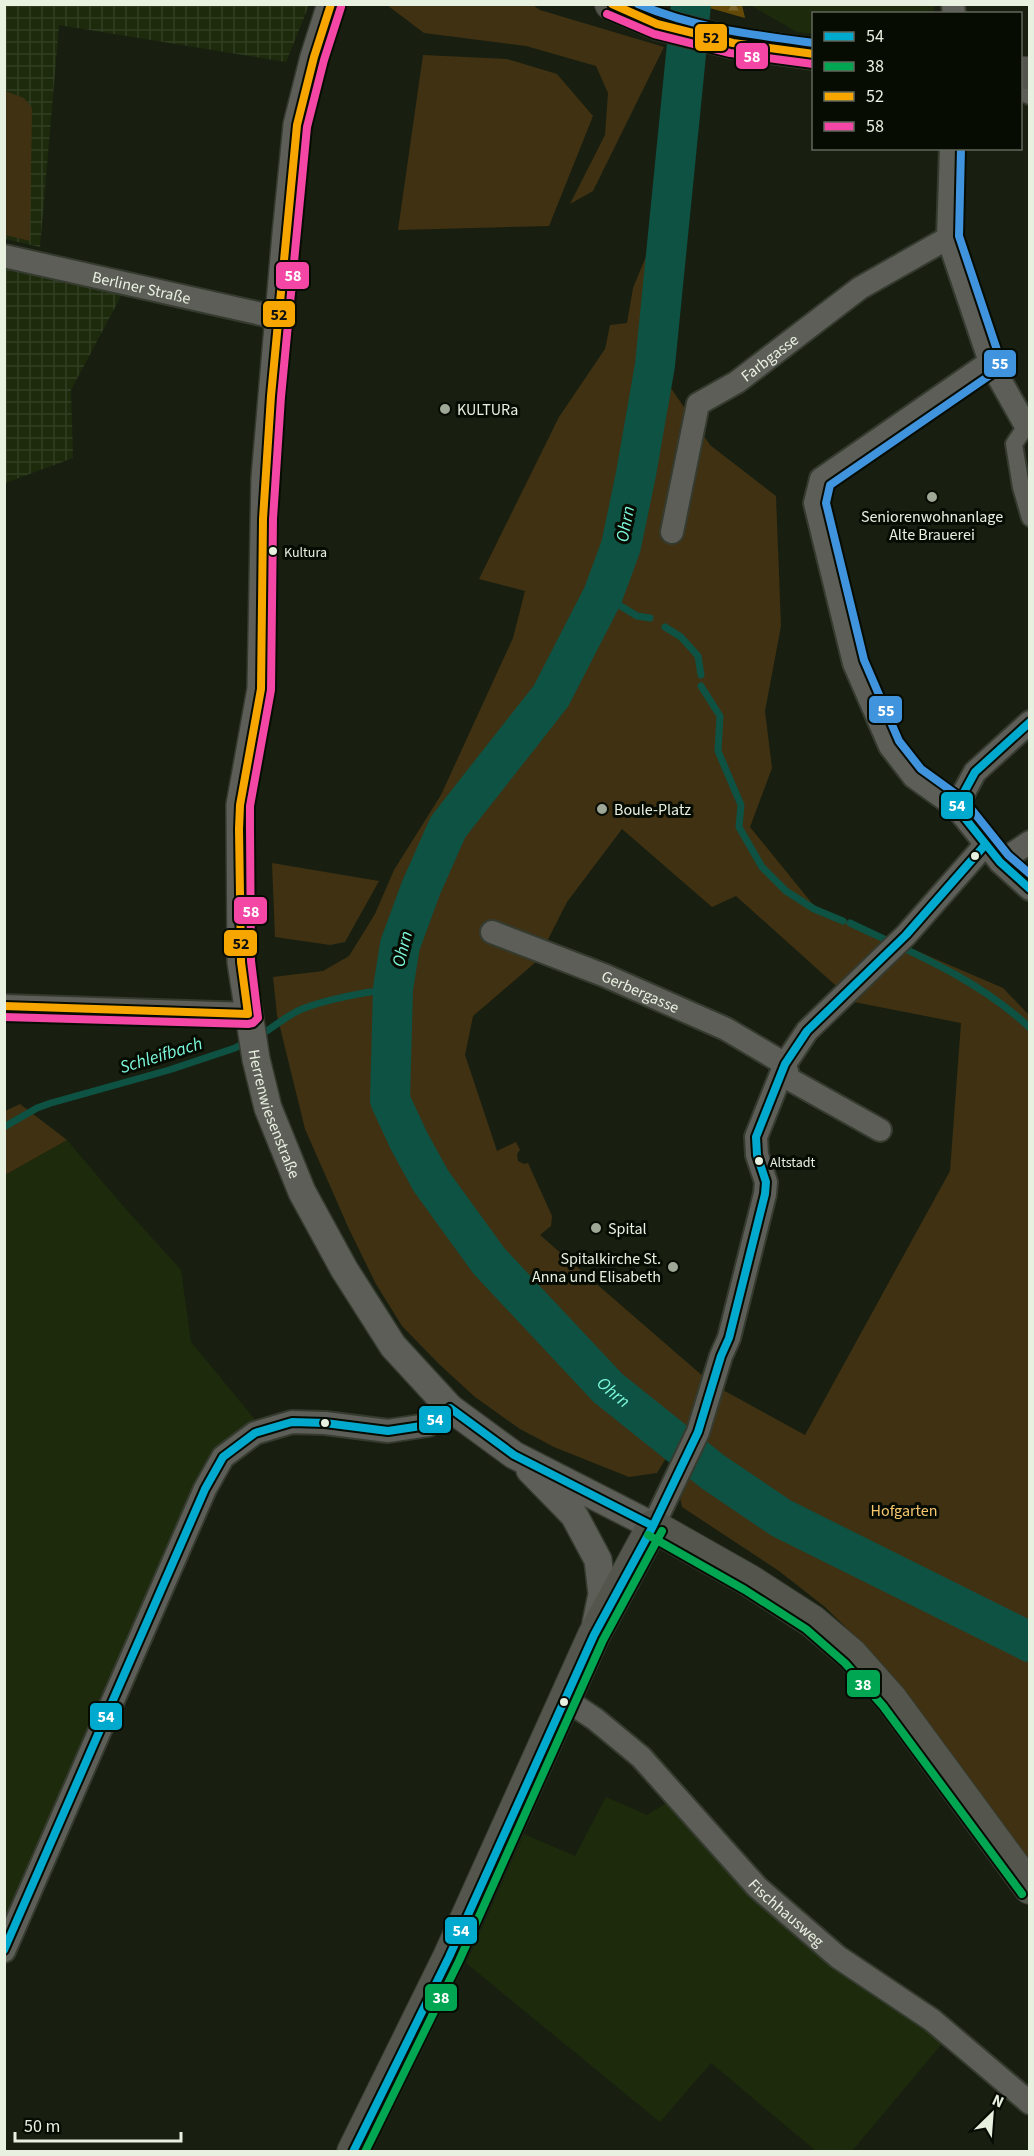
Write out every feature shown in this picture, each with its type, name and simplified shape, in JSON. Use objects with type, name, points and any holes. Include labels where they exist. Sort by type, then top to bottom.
[{"type":"main road","points":[[611,4],[657,24],[734,43],[812,54]]},
{"type":"main road","points":[[353,2151],[449,1957],[594,1635],[653,1526],[750,1581],[812,1621],[852,1655],[891,1699],[1029,1888]]},
{"type":"street","name":"Herrenwiesenstraße","points":[[332,4],[314,57],[297,126],[265,478],[261,688],[240,805],[241,962],[256,1059],[268,1108],[302,1192],[344,1269],[393,1346],[450,1408],[514,1455],[653,1526]]},
{"type":"street","points":[[951,150],[948,238],[990,362],[1028,425],[1014,444],[1029,518]]},
{"type":"street","name":"Farbgasse","points":[[672,532],[698,404],[737,382],[860,288],[948,238]]},
{"type":"street","name":"Berliner Straße","points":[[4,256],[279,318]]},
{"type":"street","points":[[990,362],[820,479],[816,503],[854,663],[890,746],[914,777],[956,807],[1000,862],[1029,889]]},
{"type":"street","points":[[956,807],[975,772],[1029,722]]},
{"type":"street","points":[[1000,862],[1029,842]]},
{"type":"street","points":[[653,1526],[698,1432],[718,1365],[729,1338],[765,1194],[766,1182],[757,1155],[756,1137],[785,1064],[807,1031],[898,944],[985,845]]},
{"type":"street","name":"Gerbergasse","points":[[492,933],[584,966],[704,1019],[726,1029],[785,1064]]},
{"type":"street","points":[[4,1006],[249,1021]]},
{"type":"street","points":[[785,1064],[789,1079],[880,1130]]},
{"type":"street","points":[[4,1951],[205,1489],[223,1456],[255,1433],[292,1422],[325,1423],[388,1431],[428,1425],[450,1408]]},
{"type":"street","points":[[514,1455],[574,1515],[598,1560],[602,1594],[594,1635]]},
{"type":"street","name":"Fischhausweg","points":[[565,1699],[595,1719],[640,1756],[766,1895],[838,1958],[932,2020],[1029,2103]]},
{"type":"shaded area","points":[[935,4],[933,12],[812,12],[812,34],[797,32],[750,5]]},
{"type":"shaded area","points":[[5,5],[309,5],[286,62],[59,25],[40,247],[5,239]]},
{"type":"shaded area","points":[[5,265],[122,294],[71,390],[73,458],[5,483]]},
{"type":"shaded area","points":[[67,1140],[181,1270],[191,1342],[257,1422],[218,1452],[5,1924],[5,1175]]},
{"type":"shaded area","points":[[606,1797],[647,1815],[671,1800],[945,2040],[852,2151],[816,2151],[711,2063],[660,2122],[466,1963],[524,1834],[575,1856]]},
{"type":"green space","points":[[387,5],[533,5],[540,10],[664,47],[593,191],[570,204],[605,135],[608,93],[596,66],[526,46],[424,33]]},
{"type":"green space","points":[[699,5],[742,5],[745,18]]},
{"type":"green space","points":[[423,55],[507,59],[557,74],[593,116],[549,226],[398,230]]},
{"type":"green space","points":[[5,91],[24,98],[32,108],[30,241],[5,235]]},
{"type":"green space","name":"Hofgarten","points":[[652,242],[676,250],[664,378],[710,445],[776,496],[781,626],[765,711],[772,768],[750,827],[815,907],[1003,988],[1029,1015],[1029,1888],[870,1651],[825,1607],[779,1571],[682,1507],[678,1488],[710,1387],[657,1473],[629,1477],[554,1447],[520,1429],[475,1397],[402,1326],[376,1284],[305,1129],[277,1015],[273,977],[323,971],[349,956],[375,914],[394,870],[441,795],[513,638],[525,591],[479,579],[559,417],[605,349],[610,325],[627,323],[633,288]],"holes":[[[622,829],[712,907],[736,896],[854,1002],[961,1023],[950,1171],[805,1435],[712,1384],[540,1235],[551,1226],[552,1216],[528,1163],[518,1161],[517,1154],[520,1150],[516,1142],[497,1151],[465,1055],[473,1016],[537,961],[567,902]]]},
{"type":"green space","points":[[272,863],[379,881],[345,942],[330,945],[275,937]]},
{"type":"green space","points":[[20,1104],[67,1140],[5,1175],[5,1111]]},
{"type":"waterway","name":"Ohrn","points":[[691,4],[655,365],[621,546],[603,595],[551,696],[448,827],[421,888],[400,945],[393,989],[390,1100],[431,1181],[489,1261],[608,1388],[713,1472],[781,1518],[1030,1642]]},
{"type":"waterway","points":[[603,595],[637,616],[650,618]]},
{"type":"waterway","points":[[665,627],[681,637],[698,656],[701,675]]},
{"type":"waterway","points":[[701,686],[720,716],[718,751],[741,805],[739,827],[762,867],[786,891],[814,909],[843,921]]},
{"type":"waterway","points":[[850,923],[921,956],[967,981],[989,995],[1030,1028]]},
{"type":"waterway","name":"Schleifbach","points":[[259,1036],[291,1015],[312,1005],[347,996],[393,989]]},
{"type":"waterway","name":"Schleifbach","points":[[4,1127],[37,1108],[51,1103],[169,1070],[235,1048],[246,1042]]},
{"type":"transit line","name":"52","points":[[4,1006],[248,1014],[241,962],[239,829],[240,805],[261,689],[263,519],[271,396],[297,125],[314,57],[331,4]]},
{"type":"transit line","name":"52","points":[[612,4],[657,24],[733,43],[812,54]]},
{"type":"transit line","name":"55","points":[[638,4],[702,25],[812,43]]},
{"type":"transit line","name":"58","points":[[4,1017],[248,1024],[258,1018],[251,961],[250,806],[271,690],[273,519],[281,397],[307,127],[324,60],[341,7]]},
{"type":"transit line","name":"58","points":[[607,14],[654,34],[730,53],[812,64]]},
{"type":"transit line","name":"55","points":[[961,150],[959,236],[1000,359],[1000,365],[996,371],[830,485],[826,503],[864,660],[899,741],[921,769],[964,800],[1008,855],[1030,874]]},
{"type":"transit line","name":"54","points":[[1030,722],[975,772],[956,807],[1000,862],[1030,889]]},
{"type":"transit line","name":"54","points":[[353,2152],[449,1957],[594,1635],[653,1526],[698,1432],[721,1356],[729,1338],[765,1194],[766,1182],[757,1155],[756,1137],[785,1064],[807,1031],[906,935],[985,845]]},
{"type":"transit line","name":"54","points":[[4,1950],[205,1489],[223,1457],[255,1433],[292,1422],[325,1423],[388,1431],[428,1425],[450,1408],[514,1455],[653,1526]]},
{"type":"transit line","name":"38","points":[[365,2152],[459,1961],[603,1640],[662,1531]]},
{"type":"transit line","name":"38","points":[[648,1535],[745,1590],[806,1629],[845,1663],[883,1706],[1022,1894]]},
{"type":"place","name":"KULTURa","points":[[445,409]]},
{"type":"place","name":"Seniorenwohnanlage Alte Brauerei","points":[[932,497]]},
{"type":"place","name":"Kultura","points":[[273,551]]},
{"type":"place","name":"Boule-Platz","points":[[602,809]]},
{"type":"place","name":"Altstadt","points":[[759,1161]]},
{"type":"place","name":"Spital","points":[[596,1228]]},
{"type":"place","name":"Spitalkirche St. Anna und Elisabeth","points":[[673,1267]]}]
